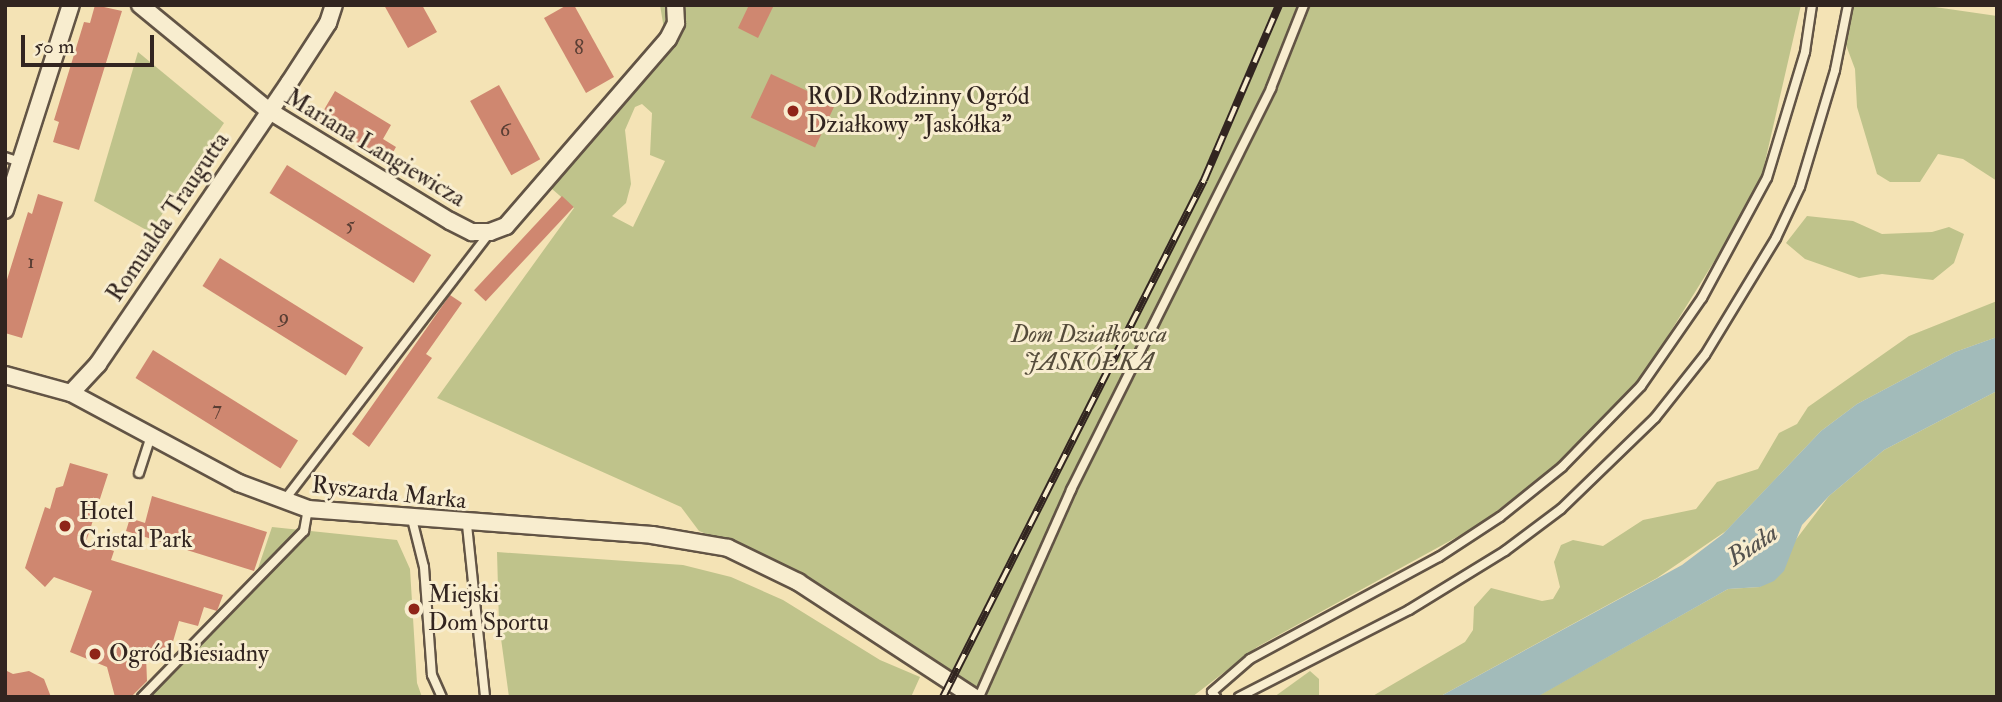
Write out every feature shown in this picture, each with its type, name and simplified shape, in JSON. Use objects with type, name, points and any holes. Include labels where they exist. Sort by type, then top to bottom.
[{"type":"street","points":[[5,210],[13,160],[71,5]]},
{"type":"street","name":"Mariana Langiewicza","points":[[140,5],[268,110],[450,220],[472,232],[490,232]]},
{"type":"street","name":"Romualda Traugutta","points":[[71,393],[98,363],[328,23],[334,5]]},
{"type":"street","points":[[490,232],[506,226],[668,39],[676,23],[675,5]]},
{"type":"street","points":[[5,375],[71,393]]},
{"type":"street","name":"Ryszarda Marka","points":[[71,393],[150,437],[283,502],[308,509],[467,525],[652,536],[728,548],[798,582],[976,697]]},
{"type":"lane","points":[[976,697],[1071,490],[1271,88],[1304,5]]},
{"type":"lane","points":[[1218,696],[1212,692],[1250,659],[1438,557],[1500,517],[1562,467],[1641,386],[1702,298],[1767,178],[1805,52],[1812,5]]},
{"type":"lane","points":[[1239,697],[1409,610],[1505,551],[1561,509],[1655,418],[1705,355],[1791,207],[1835,70],[1848,5]]},
{"type":"lane","points":[[283,502],[490,232]]},
{"type":"lane","points":[[139,473],[150,437]]},
{"type":"lane","points":[[142,697],[304,531],[308,509]]},
{"type":"lane","points":[[412,519],[424,567],[433,650],[432,675],[442,697]]},
{"type":"lane","points":[[467,525],[485,697]]},
{"type":"green space","name":"Dom Działkowca JASKÓŁKA","points":[[660,5],[1801,5],[1762,175],[1738,223],[1646,371],[1558,464],[1477,526],[1257,647],[1192,697],[988,697],[780,564],[699,531],[681,507],[437,398],[574,208],[544,182],[657,53],[664,29]],"holes":[[[642,104],[652,113],[650,155],[665,161],[633,227],[612,216],[626,203],[631,184],[625,130],[635,107]]]},
{"type":"green space","points":[[1854,5],[1921,5],[1997,16],[1997,181],[1963,159],[1938,154],[1920,182],[1890,182],[1877,174],[1857,107],[1855,69],[1846,45]]},
{"type":"green space","points":[[138,52],[224,123],[150,232],[94,201]]},
{"type":"green space","points":[[1807,216],[1853,221],[1882,234],[1932,232],[1949,227],[1964,234],[1954,263],[1933,280],[1882,274],[1859,278],[1805,259],[1786,243]]},
{"type":"green space","points":[[1997,301],[1997,337],[1955,352],[1857,404],[1821,431],[1726,531],[1657,578],[1439,697],[1371,697],[1465,642],[1473,630],[1474,607],[1491,588],[1542,601],[1553,599],[1560,587],[1554,562],[1561,545],[1573,540],[1603,546],[1643,520],[1696,509],[1717,482],[1758,469],[1779,433],[1797,424],[1808,407],[1909,336]]},
{"type":"green space","points":[[1997,391],[1997,697],[1536,697],[1728,589],[1760,587],[1829,496],[1884,450]]},
{"type":"green space","points":[[272,527],[397,540],[410,569],[417,683],[422,697],[150,697],[248,598]]},
{"type":"green space","points":[[497,552],[683,565],[731,577],[783,600],[880,660],[920,677],[911,697],[509,697],[499,624]]},
{"type":"green space","points":[[1310,671],[1319,679],[1319,697],[1274,697]]},
{"type":"water","name":"Biała","points":[[1997,337],[1997,391],[1884,450],[1829,496],[1802,525],[1784,571],[1774,581],[1760,587],[1728,589],[1537,697],[1439,697],[1682,565],[1723,534],[1821,431],[1857,404],[1955,352]]},
{"type":"building","points":[[95,5],[122,11],[79,150],[53,142],[59,122],[54,120],[84,22],[90,23]]},
{"type":"building","points":[[384,5],[422,5],[437,32],[408,48]]},
{"type":"building","points":[[567,5],[574,5],[614,77],[586,93],[544,18]]},
{"type":"building","points":[[749,5],[774,5],[758,38],[738,28]]},
{"type":"building","name":"ROD Rodzinny Ogród Działkowy \"Jaskółka\"","points":[[771,74],[835,104],[815,148],[751,118]]},
{"type":"building","points":[[499,85],[540,159],[511,175],[470,101]]},
{"type":"building","points":[[335,91],[391,125],[383,139],[396,147],[388,161],[318,120]]},
{"type":"building","points":[[287,165],[431,255],[414,283],[270,193]]},
{"type":"building","points":[[38,194],[63,202],[22,338],[5,333],[5,286],[28,212],[32,214]]},
{"type":"building","points":[[562,196],[574,207],[486,301],[474,290]]},
{"type":"building","points":[[220,258],[363,348],[346,376],[203,286]]},
{"type":"building","points":[[450,295],[462,303],[426,354],[432,358],[369,447],[352,434]]},
{"type":"building","points":[[153,350],[298,441],[281,469],[136,378]]},
{"type":"building","points":[[70,463],[108,474],[86,542],[114,551],[111,560],[223,595],[217,611],[204,607],[198,626],[179,621],[167,662],[146,656],[147,681],[131,697],[115,697],[107,667],[70,652],[92,591],[54,577],[45,587],[25,568],[45,507],[50,509],[56,488],[63,486]]},
{"type":"building","points":[[152,496],[267,532],[254,571],[126,531],[130,518],[145,523]]},
{"type":"building","points":[[5,670],[13,674],[29,671],[44,679],[51,697],[5,697]]},
{"type":"railway","points":[[943,697],[1204,180],[1279,5]]},
{"type":"place","name":"ROD Rodzinny Ogród Działkowy \"Jaskółka\"","points":[[793,111]]},
{"type":"place","name":"Hotel Cristal Park","points":[[65,526]]},
{"type":"place","name":"Miejski Dom Sportu","points":[[414,609]]},
{"type":"place","name":"Ogród Biesiadny","points":[[95,654]]}]
